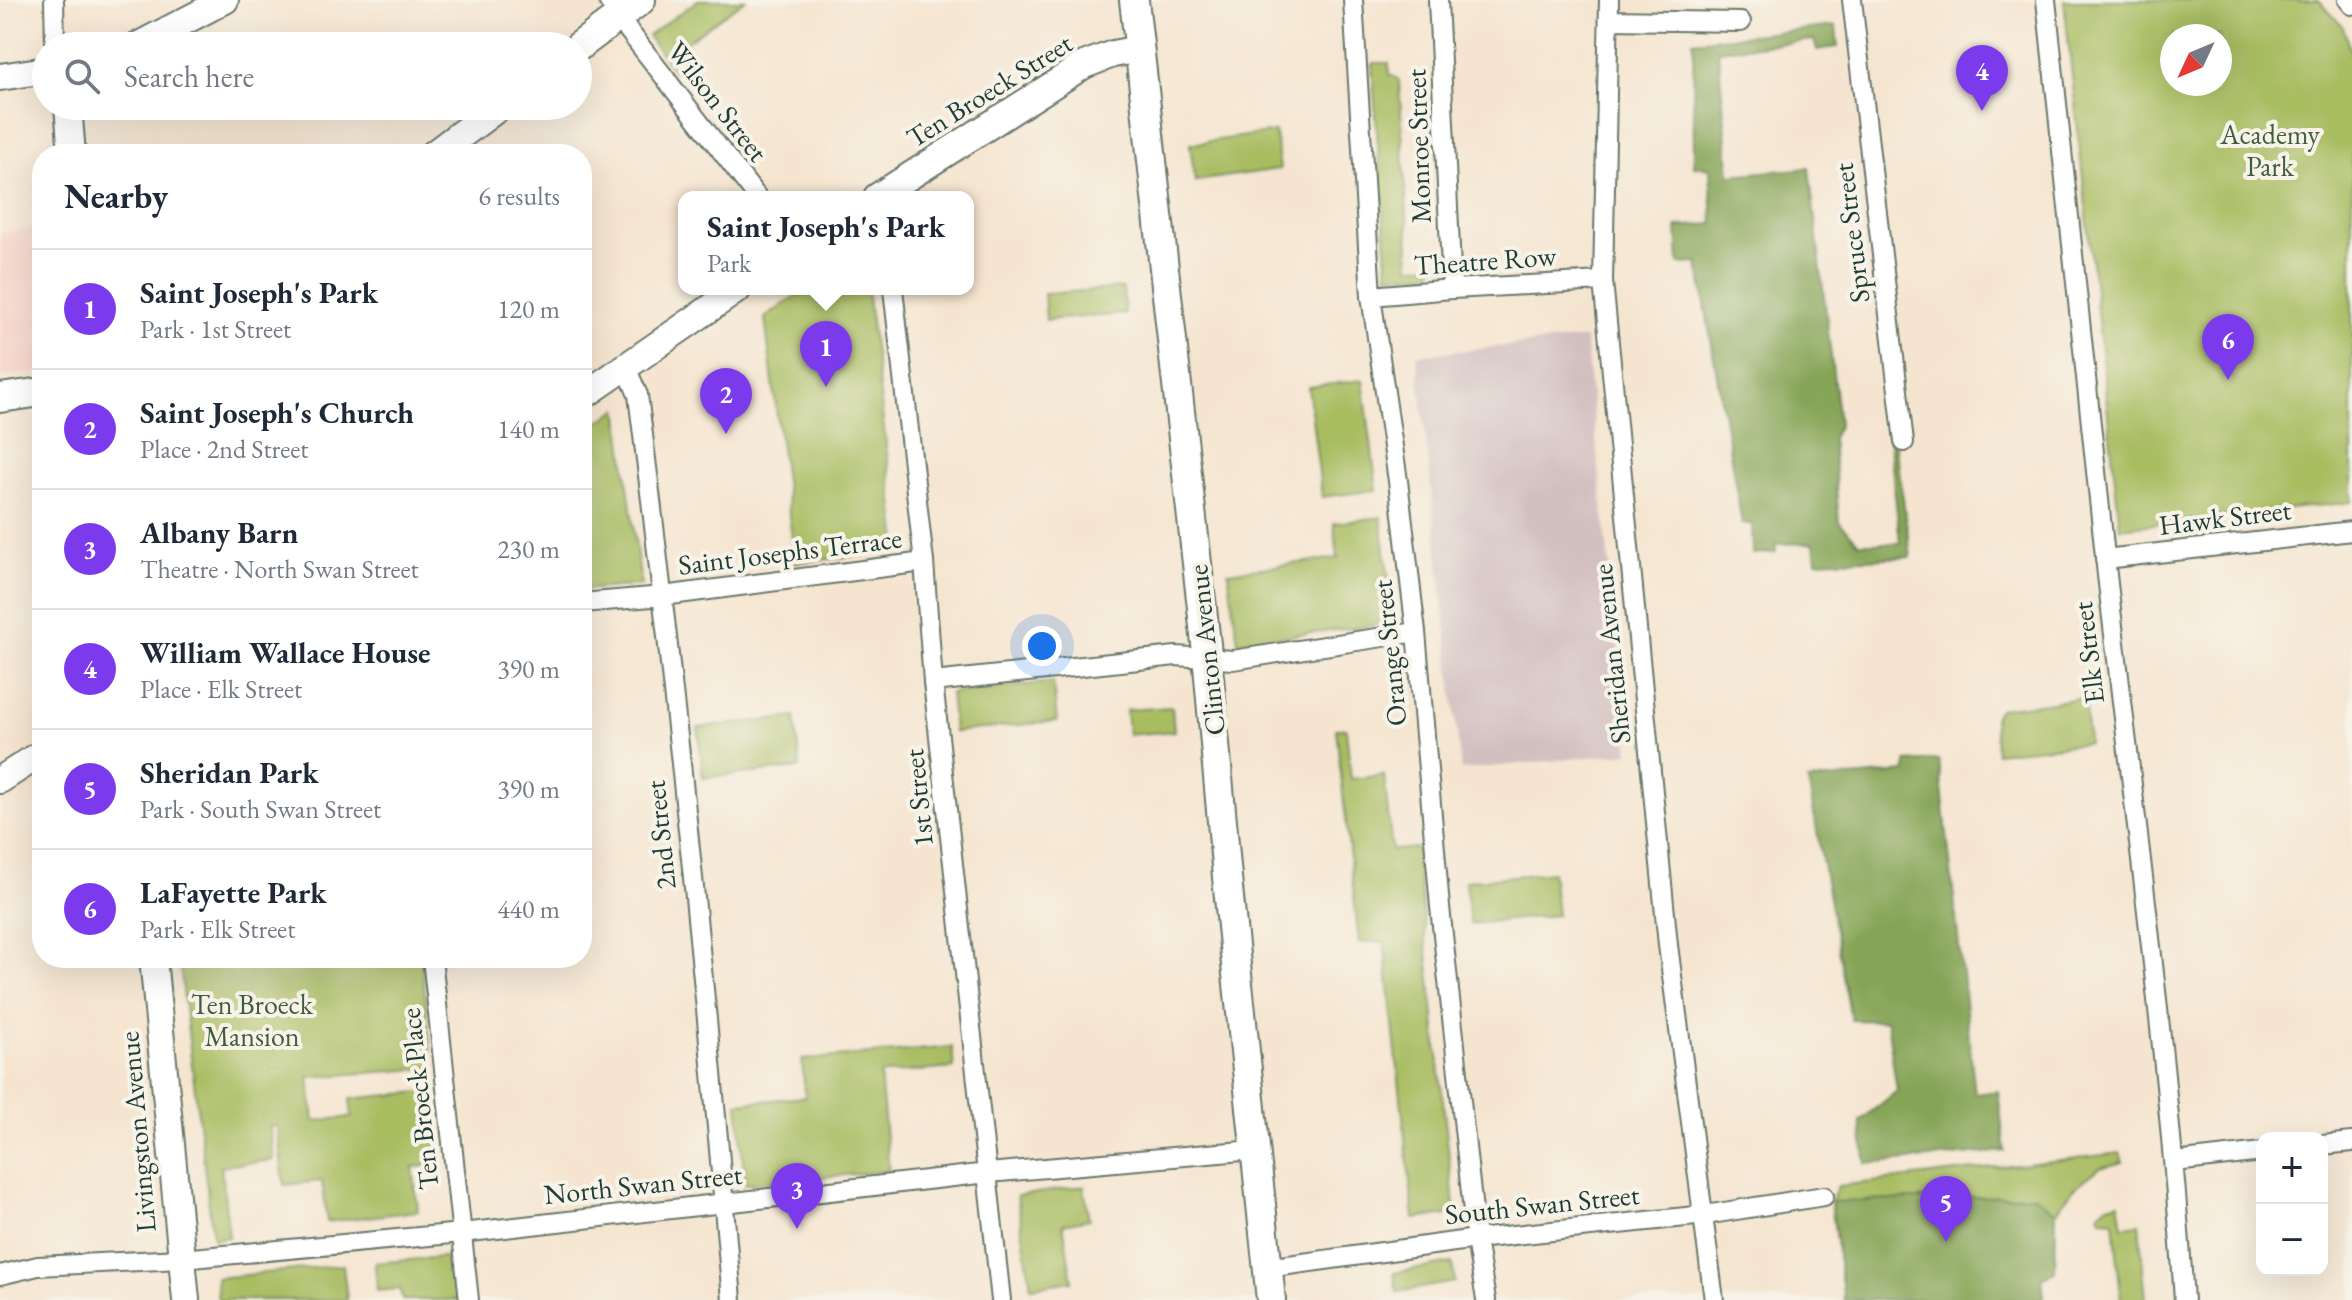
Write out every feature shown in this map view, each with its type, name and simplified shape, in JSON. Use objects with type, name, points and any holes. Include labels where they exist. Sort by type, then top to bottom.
[{"type":"main road","points":[[592,32],[613,9],[641,0]]},
{"type":"main road","name":"Clinton Avenue","points":[[1134,0],[1208,658],[1271,1300]]},
{"type":"main road","points":[[448,144],[480,120]]},
{"type":"main road","points":[[0,398],[32,393]]},
{"type":"street","points":[[54,0],[55,32]]},
{"type":"street","points":[[164,32],[225,0]]},
{"type":"street","name":"Orange Street","points":[[1353,0],[1371,296],[1416,632],[1440,907],[1476,1239],[1486,1300]]},
{"type":"street","name":"Monroe Street","points":[[1438,0],[1452,289]]},
{"type":"street","name":"Sheridan Avenue","points":[[1609,0],[1603,281],[1668,945],[1714,1300]]},
{"type":"street","name":"Elk Street","points":[[2046,0],[2105,559],[2164,1043],[2184,1300]]},
{"type":"street","points":[[2348,0],[2352,5]]},
{"type":"street","name":"Wilson Street","points":[[613,9],[752,191]]},
{"type":"street","name":"Spruce Street","points":[[1853,9],[1904,442]]},
{"type":"street","points":[[1609,20],[1741,22]]},
{"type":"street","name":"Ten Broeck Street","points":[[886,191],[1084,65],[1113,54],[1139,49]]},
{"type":"street","points":[[0,77],[32,72]]},
{"type":"street","points":[[69,120],[71,144]]},
{"type":"street","name":"Theatre Row","points":[[1371,296],[1603,281]]},
{"type":"street","points":[[592,390],[729,295]]},
{"type":"street","name":"1st Street","points":[[894,295],[1001,1300]]},
{"type":"street","name":"2nd Street","points":[[626,367],[638,395],[663,596],[732,1300]]},
{"type":"street","name":"Hawk Street","points":[[2105,559],[2352,531]]},
{"type":"street","name":"Saint Josephs Terrace","points":[[592,602],[663,596],[924,562]]},
{"type":"street","points":[[933,682],[1176,656],[1233,660],[1416,632]]},
{"type":"street","points":[[0,780],[32,759]]},
{"type":"street","name":"Livingston Avenue","points":[[154,968],[186,1300]]},
{"type":"street","name":"Ten Broeck Place","points":[[433,968],[469,1300]]},
{"type":"street","points":[[2328,1144],[2352,1142]]},
{"type":"street","name":"North Swan Street","points":[[0,1275],[38,1266],[181,1259],[462,1233],[988,1173],[1254,1150]]},
{"type":"street","points":[[2175,1162],[2256,1153]]},
{"type":"street","name":"South Swan Street","points":[[1267,1268],[1476,1239],[1705,1215],[1824,1196]]},
{"type":"shaded area","points":[[32,228],[32,372],[0,377],[0,233]]},
{"type":"shaded area","points":[[1585,338],[1629,753],[1461,770],[1417,355]]},
{"type":"green space","points":[[698,0],[745,0],[678,48],[688,62],[674,72],[648,36]]},
{"type":"green space","name":"Academy Park","points":[[2064,0],[2319,0],[2343,27],[2352,57],[2352,502],[2120,528]]},
{"type":"green space","points":[[1836,26],[1838,47],[1817,50],[1814,40],[1718,50],[1730,175],[1809,168],[1839,424],[1832,438],[1839,522],[1859,543],[1900,543],[1888,426],[1893,426],[1911,557],[1816,561],[1814,543],[1776,544],[1776,552],[1753,554],[1752,524],[1742,524],[1698,263],[1679,264],[1677,227],[1713,224],[1710,168],[1694,166],[1693,41]]},
{"type":"green space","points":[[1374,63],[1389,63],[1389,74],[1399,80],[1410,266],[1434,265],[1431,274],[1388,275]]},
{"type":"green space","points":[[1275,132],[1280,169],[1195,181],[1190,144]]},
{"type":"green space","points":[[1123,288],[1125,314],[1046,320],[1044,294]]},
{"type":"green space","points":[[797,295],[868,295],[899,551],[795,563],[765,318]]},
{"type":"green space","points":[[1363,380],[1377,490],[1322,497],[1308,387]]},
{"type":"green space","points":[[618,409],[641,585],[592,589],[592,426]]},
{"type":"green space","points":[[1381,517],[1394,623],[1238,642],[1228,572],[1338,558],[1334,523]]},
{"type":"green space","points":[[1053,682],[1057,721],[954,732],[950,693]]},
{"type":"green space","points":[[2085,698],[2088,743],[1996,753],[1994,717],[1999,709]]},
{"type":"green space","points":[[1172,707],[1174,731],[1128,735],[1126,710]]},
{"type":"green space","points":[[795,717],[800,768],[703,778],[698,728]]},
{"type":"green space","points":[[1346,728],[1351,779],[1384,775],[1392,850],[1416,848],[1455,1214],[1414,1219],[1384,941],[1359,943],[1336,729]]},
{"type":"green space","points":[[1939,760],[1975,1094],[1998,1091],[2005,1151],[1866,1164],[1860,1121],[1897,1091],[1887,1021],[1851,1020],[1808,781],[1906,772],[1906,762]]},
{"type":"green space","points":[[1552,872],[1557,915],[1470,924],[1465,881]]},
{"type":"green space","name":"Ten Broeck Mansion","points":[[180,968],[422,968],[433,1068],[309,1077],[314,1121],[352,1117],[350,1099],[429,1091],[437,1165],[413,1167],[418,1211],[327,1222],[322,1181],[284,1185],[277,1126],[270,1126],[274,1160],[221,1166],[229,1237],[213,1239]]},
{"type":"green space","points":[[952,1047],[954,1068],[880,1074],[889,1171],[745,1184],[738,1103],[805,1097],[802,1060]]},
{"type":"green space","points":[[2120,1153],[2123,1162],[2100,1168],[2073,1189],[2056,1212],[2055,1272],[2042,1277],[2044,1300],[1844,1300],[1831,1202],[1838,1186]]},
{"type":"green space","points":[[1084,1186],[1089,1219],[1063,1224],[1072,1281],[1031,1287],[1017,1196]]},
{"type":"green space","points":[[2034,1195],[2056,1212],[2055,1272],[2042,1277],[2044,1300],[1844,1300],[1831,1202]]},
{"type":"green space","points":[[2119,1202],[2123,1226],[2139,1224],[2146,1300],[2121,1300],[2114,1220],[2101,1219],[2099,1213],[2108,1205]]},
{"type":"green space","points":[[453,1256],[457,1300],[402,1300],[400,1289],[377,1291],[375,1263]]},
{"type":"green space","points":[[1452,1263],[1455,1282],[1397,1292],[1394,1273]]},
{"type":"green space","points":[[343,1265],[347,1300],[218,1300],[216,1278]]},
{"type":"place","name":"William Wallace House","points":[[1982,111]]},
{"type":"place","name":"LaFayette Park","points":[[2228,380]]},
{"type":"place","name":"Saint Joseph's Park","points":[[826,387]]},
{"type":"place","name":"Saint Joseph's Church","points":[[726,434]]},
{"type":"place","name":"Albany Barn","points":[[797,1229]]},
{"type":"place","name":"Sheridan Park","points":[[1946,1242]]}]
